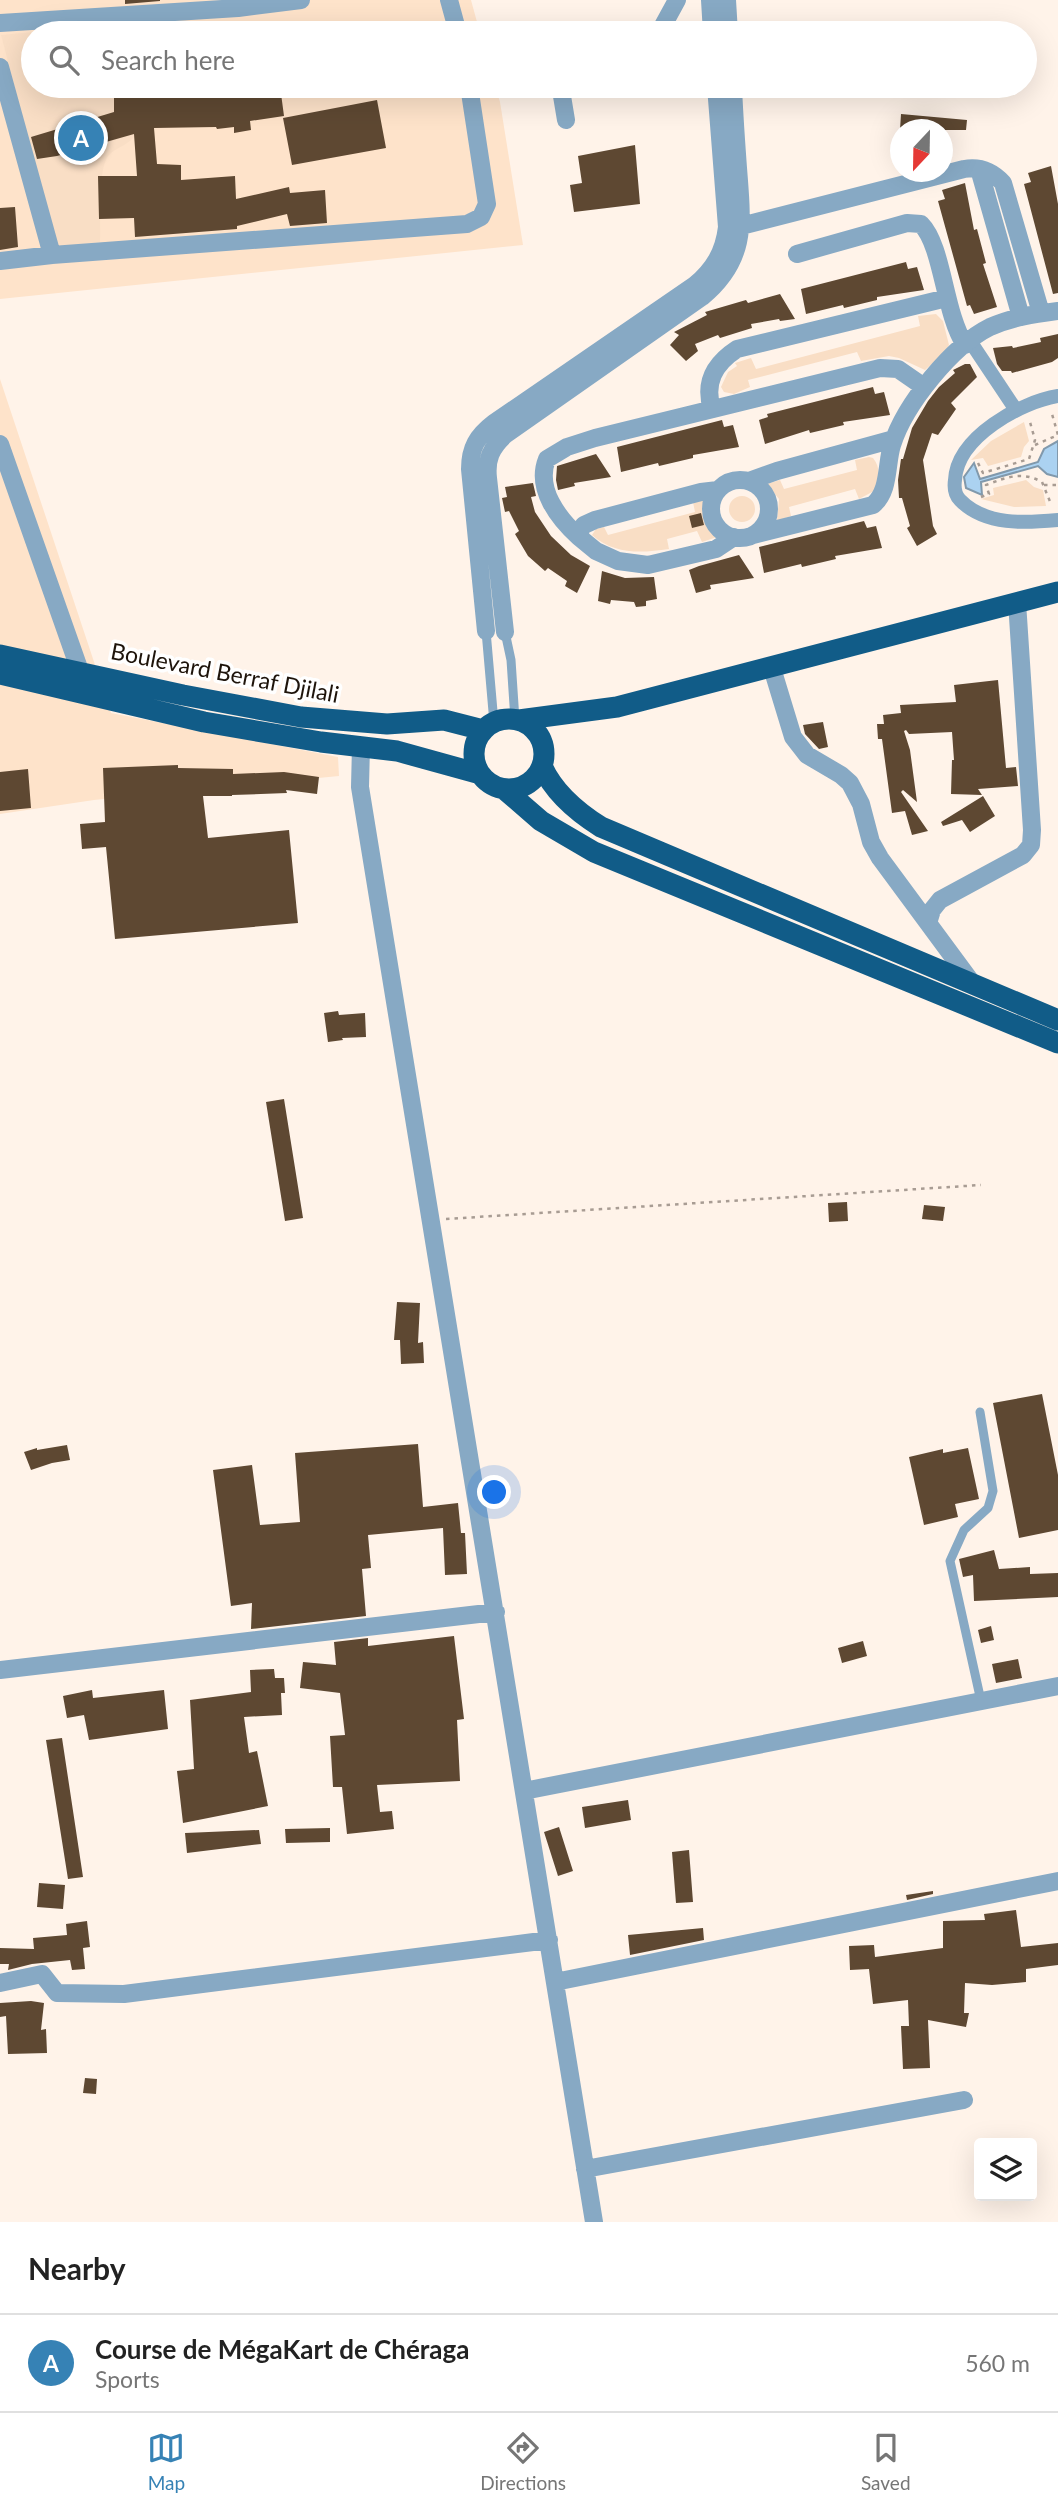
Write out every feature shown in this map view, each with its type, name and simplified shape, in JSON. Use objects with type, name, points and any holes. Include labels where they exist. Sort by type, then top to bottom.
[{"type":"highway","points":[[480,774],[474,756],[475,747],[503,723],[617,707],[1058,592]]},
{"type":"highway","name":"Boulevard Berraf Djilali","points":[[0,655],[183,695],[302,717],[387,724],[444,720],[503,723]]},
{"type":"highway","points":[[0,674],[204,722],[418,755],[480,774],[495,786],[504,789],[541,821],[594,852],[1058,1043]]},
{"type":"highway","points":[[503,723],[535,730],[543,747],[542,766],[547,777],[572,808],[601,827],[1058,1020]]},
{"type":"highway","points":[[504,789],[531,782],[542,766]]},
{"type":"street","points":[[25,21],[301,0]]},
{"type":"street","points":[[449,0],[455,21]]},
{"type":"street","points":[[666,21],[677,0]]},
{"type":"street","points":[[710,0],[711,21]]},
{"type":"street","points":[[727,0],[728,21]]},
{"type":"street","points":[[0,23],[21,21]]},
{"type":"street","points":[[0,67],[52,255]]},
{"type":"street","points":[[0,261],[467,224],[481,217],[487,204],[472,98]]},
{"type":"street","points":[[562,98],[566,120]]},
{"type":"street","points":[[486,631],[470,469],[470,456],[475,442],[483,431],[695,285],[711,269],[722,249],[727,227],[717,98]]},
{"type":"street","points":[[505,632],[488,478],[490,454],[496,443],[505,435],[713,288],[730,266],[740,240],[741,226],[734,98]]},
{"type":"street","points":[[741,226],[964,169],[991,172],[1003,183],[1050,312],[1021,317],[989,328],[967,343],[924,387],[894,439],[883,494],[873,505],[753,535],[734,537],[716,549],[648,565],[618,561],[596,551],[579,537],[562,522],[548,497],[543,467],[552,454],[595,438],[880,368],[898,369],[924,387]]},
{"type":"street","points":[[979,169],[1021,317]]},
{"type":"street","points":[[797,254],[914,222],[926,229],[956,332],[1022,407]]},
{"type":"street","points":[[712,409],[708,388],[710,379],[719,363],[737,349],[947,298]]},
{"type":"street","points":[[1052,397],[1022,407],[982,432],[965,453],[955,474],[954,488],[963,502],[978,512],[1002,520],[1031,523],[1057,520]]},
{"type":"street","points":[[734,537],[719,529],[711,514],[713,497],[718,490],[733,481],[749,481],[894,439]]},
{"type":"street","points":[[0,444],[80,671]]},
{"type":"street","points":[[749,481],[763,491],[769,507],[765,523],[753,535]]},
{"type":"street","points":[[579,537],[578,533],[584,525],[595,520],[718,490]]},
{"type":"street","points":[[928,923],[932,910],[940,900],[1023,855],[1031,845],[1017,602]]},
{"type":"street","points":[[772,668],[793,737],[807,755],[850,783],[861,804],[871,842],[880,858],[973,984]]},
{"type":"street","points":[[361,746],[360,787],[594,2222]]},
{"type":"street","points":[[0,1670],[496,1612]]},
{"type":"street","points":[[524,1791],[1058,1686]]},
{"type":"street","points":[[555,1982],[1058,1881]]},
{"type":"street","points":[[0,1983],[42,1974],[57,1993],[124,1994],[549,1940]]},
{"type":"street","points":[[585,2169],[964,2100]]},
{"type":"lane","points":[[486,631],[503,723]]},
{"type":"lane","points":[[503,723],[511,660],[505,632]]},
{"type":"lane","points":[[980,1412],[993,1491],[988,1508],[964,1530],[950,1561],[981,1701]]},
{"type":"path","points":[[1034,445],[1058,435],[1052,397]]},
{"type":"path","points":[[958,467],[977,459],[983,473],[1029,459],[1034,445],[1022,407]]},
{"type":"path","points":[[963,502],[989,494],[986,485],[1015,475],[1031,476],[1044,485],[1058,485]]},
{"type":"path","points":[[1044,485],[1057,520]]},
{"type":"path","points":[[431,1220],[981,1185]]},
{"type":"shaded area","points":[[0,0],[471,0],[477,21],[21,21],[21,98],[499,98],[523,245],[0,299]]},
{"type":"shaded area","points":[[21,33],[21,98],[131,98],[136,134],[106,160],[101,182],[100,242],[57,247],[1,35]]},
{"type":"shaded area","points":[[936,314],[943,321],[949,345],[925,370],[889,356],[861,361],[857,352],[748,380],[750,387],[734,394],[724,392],[721,387],[728,372],[737,366],[735,363],[751,358],[756,369],[920,326],[918,316]]},
{"type":"shaded area","points":[[0,379],[111,713],[338,757],[339,776],[94,800],[0,814]]},
{"type":"shaded area","points":[[1024,422],[1029,441],[1021,457],[988,466],[983,458],[971,460],[991,441]]},
{"type":"shaded area","points":[[869,457],[876,462],[878,470],[878,483],[874,491],[859,499],[855,489],[789,507],[791,516],[777,521],[779,499],[767,484],[780,480],[784,489],[857,470],[855,460]]},
{"type":"shaded area","points":[[1026,480],[1043,490],[1046,506],[1014,507],[981,499],[994,495],[993,488]]},
{"type":"shaded area","points":[[742,496],[751,500],[755,509],[751,518],[742,522],[733,518],[729,509],[733,500]]},
{"type":"shaded area","points":[[705,499],[706,520],[717,537],[702,542],[697,531],[667,539],[669,549],[629,551],[610,546],[592,535],[596,529],[604,527],[608,535],[695,512],[693,502]]},
{"type":"water","points":[[1058,441],[1058,477],[1047,474],[1038,466],[981,482],[982,495],[966,488],[964,477],[974,463],[980,479],[1038,462],[1044,449]]},
{"type":"building","points":[[125,0],[160,0],[160,1],[125,4]]},
{"type":"building","points":[[114,98],[282,98],[284,116],[250,121],[251,130],[234,133],[234,127],[154,128],[157,164],[181,165],[181,180],[235,176],[236,199],[289,187],[290,193],[325,190],[327,223],[290,226],[287,214],[237,226],[237,229],[135,237],[134,218],[99,219],[98,176],[137,176],[134,134],[37,159],[31,137],[114,112]]},
{"type":"building","points":[[377,100],[386,148],[292,165],[283,118]]},
{"type":"building","points":[[901,114],[967,120],[966,130],[953,130],[953,119],[901,119]]},
{"type":"building","points":[[635,145],[640,204],[574,212],[570,185],[582,183],[578,156]]},
{"type":"building","points":[[1051,166],[1058,204],[1058,293],[1053,294],[1024,184],[1031,182],[1028,173]]},
{"type":"building","points":[[965,183],[974,230],[977,229],[986,263],[983,264],[997,307],[974,314],[970,305],[967,306],[938,201],[945,199],[942,190]]},
{"type":"building","points":[[15,207],[18,247],[0,250],[0,208]]},
{"type":"building","points":[[906,262],[908,269],[917,267],[924,290],[877,297],[877,300],[844,308],[843,305],[806,314],[801,289]]},
{"type":"building","points":[[780,294],[795,319],[751,324],[752,328],[720,338],[718,335],[695,344],[698,351],[686,361],[670,345],[679,335],[674,332],[707,315],[705,312],[746,300],[748,303]]},
{"type":"building","points":[[1058,334],[1058,358],[1052,362],[1012,373],[1002,371],[997,364],[993,348],[1013,348],[1041,342],[1040,338]]},
{"type":"building","points":[[970,364],[977,377],[951,403],[956,409],[938,435],[932,433],[923,460],[933,526],[937,534],[917,546],[907,528],[910,526],[902,498],[899,498],[901,459],[912,428],[928,401],[955,373],[953,370]]},
{"type":"building","points":[[873,387],[875,394],[884,392],[890,415],[843,422],[844,425],[810,433],[809,430],[765,444],[759,420],[768,417],[767,414]]},
{"type":"building","points":[[722,420],[724,427],[733,425],[739,447],[621,472],[617,447]]},
{"type":"building","points":[[596,454],[611,477],[574,483],[575,486],[558,490],[557,466]]},
{"type":"building","points":[[533,483],[536,496],[531,497],[535,512],[551,536],[571,555],[590,566],[577,593],[565,586],[567,581],[548,568],[545,571],[528,556],[515,534],[519,531],[509,511],[505,512],[502,498],[507,497],[505,487]]},
{"type":"building","points":[[701,513],[704,525],[692,528],[689,516]]},
{"type":"building","points":[[864,521],[867,528],[876,526],[882,548],[764,573],[759,547]]},
{"type":"building","points":[[739,555],[754,578],[710,585],[711,589],[696,593],[689,570]]},
{"type":"building","points":[[602,571],[625,578],[654,577],[657,599],[646,601],[646,606],[636,607],[634,602],[611,600],[610,604],[598,601]]},
{"type":"building","points":[[998,680],[1006,768],[1016,767],[1018,786],[978,789],[982,795],[951,794],[954,760],[952,732],[909,734],[906,730],[904,731],[910,750],[917,802],[903,790],[901,792],[928,831],[912,835],[905,811],[892,813],[882,739],[878,739],[877,724],[884,724],[883,715],[901,713],[900,705],[956,702],[954,685]]},
{"type":"building","points":[[823,722],[828,747],[819,749],[805,734],[803,725]]},
{"type":"building","points":[[178,765],[178,768],[233,769],[233,774],[284,772],[319,777],[317,794],[286,790],[287,793],[203,796],[208,838],[289,830],[298,923],[115,939],[106,847],[82,849],[80,824],[105,822],[103,768]]},
{"type":"building","points":[[28,769],[31,808],[0,811],[0,772]]},
{"type":"building","points":[[983,796],[995,816],[970,832],[962,820],[943,826],[941,822]]},
{"type":"building","points":[[338,1011],[339,1015],[365,1013],[366,1037],[342,1038],[343,1040],[328,1042],[324,1013]]},
{"type":"building","points":[[284,1099],[303,1218],[285,1221],[266,1102]]},
{"type":"building","points":[[847,1202],[848,1221],[829,1222],[828,1203]]},
{"type":"building","points":[[924,1205],[945,1207],[943,1221],[922,1219]]},
{"type":"building","points":[[397,1302],[420,1303],[418,1343],[423,1342],[424,1363],[401,1364],[400,1340],[394,1340]]},
{"type":"building","points":[[1042,1394],[1058,1475],[1058,1530],[1019,1538],[993,1403]]},
{"type":"building","points":[[418,1444],[423,1507],[458,1503],[461,1533],[465,1533],[467,1574],[445,1575],[443,1528],[368,1535],[371,1568],[362,1569],[366,1616],[251,1629],[252,1603],[231,1606],[213,1470],[252,1465],[260,1525],[300,1522],[295,1453]]},
{"type":"building","points":[[67,1445],[70,1460],[31,1470],[24,1452]]},
{"type":"building","points":[[968,1448],[979,1499],[955,1504],[958,1517],[924,1525],[909,1457],[943,1449],[943,1453]]},
{"type":"building","points":[[994,1550],[999,1569],[1030,1567],[1030,1574],[1058,1573],[1058,1597],[974,1601],[973,1575],[963,1577],[959,1559]]},
{"type":"building","points":[[991,1626],[994,1640],[981,1643],[978,1630]]},
{"type":"building","points":[[454,1636],[464,1719],[457,1720],[460,1781],[377,1785],[380,1812],[392,1811],[394,1829],[347,1834],[342,1787],[333,1787],[330,1736],[345,1735],[340,1693],[300,1688],[303,1662],[336,1665],[334,1642],[368,1638],[368,1646]]},
{"type":"building","points":[[863,1641],[867,1656],[842,1663],[838,1648]]},
{"type":"building","points":[[1018,1659],[1022,1678],[996,1683],[992,1664]]},
{"type":"building","points":[[274,1669],[275,1678],[284,1678],[285,1693],[281,1693],[282,1715],[244,1717],[249,1753],[257,1751],[268,1806],[183,1823],[177,1771],[194,1769],[190,1700],[251,1692],[250,1670]]},
{"type":"building","points":[[92,1690],[93,1698],[164,1690],[168,1729],[89,1740],[84,1715],[67,1718],[63,1696]]},
{"type":"building","points":[[62,1738],[83,1877],[68,1879],[46,1740]]},
{"type":"building","points":[[628,1800],[631,1820],[585,1828],[582,1807]]},
{"type":"building","points":[[559,1827],[573,1871],[558,1876],[544,1832]]},
{"type":"building","points":[[330,1828],[330,1842],[286,1843],[285,1829]]},
{"type":"building","points":[[259,1830],[261,1844],[187,1853],[185,1833]]},
{"type":"building","points":[[689,1850],[693,1902],[676,1903],[672,1852]]},
{"type":"building","points":[[39,1883],[65,1885],[63,1909],[37,1907]]},
{"type":"building","points":[[933,1891],[933,1894],[907,1900],[906,1895]]},
{"type":"building","points":[[1016,1910],[1021,1947],[1058,1943],[1058,1965],[1026,1969],[1026,1982],[992,1985],[965,1983],[964,2013],[969,2013],[966,2027],[928,2020],[930,2068],[903,2069],[901,2026],[909,2026],[908,2000],[873,2004],[869,1969],[850,1970],[849,1946],[874,1945],[875,1957],[943,1948],[943,1921],[985,1920],[984,1914]]},
{"type":"building","points":[[87,1921],[90,1947],[83,1948],[85,1969],[72,1970],[70,1960],[32,1964],[8,1970],[9,1964],[0,1964],[0,1948],[34,1949],[33,1938],[67,1935],[66,1924]]},
{"type":"building","points":[[703,1928],[704,1940],[630,1955],[628,1935]]},
{"type":"building","points":[[0,2003],[44,2003],[41,2030],[46,2029],[47,2053],[8,2054],[6,2016],[0,2017]]},
{"type":"building","points":[[85,2078],[97,2079],[96,2094],[83,2093]]},
{"type":"place","name":"Course de MégaKart de Chéraga","points":[[81,138]]}]
